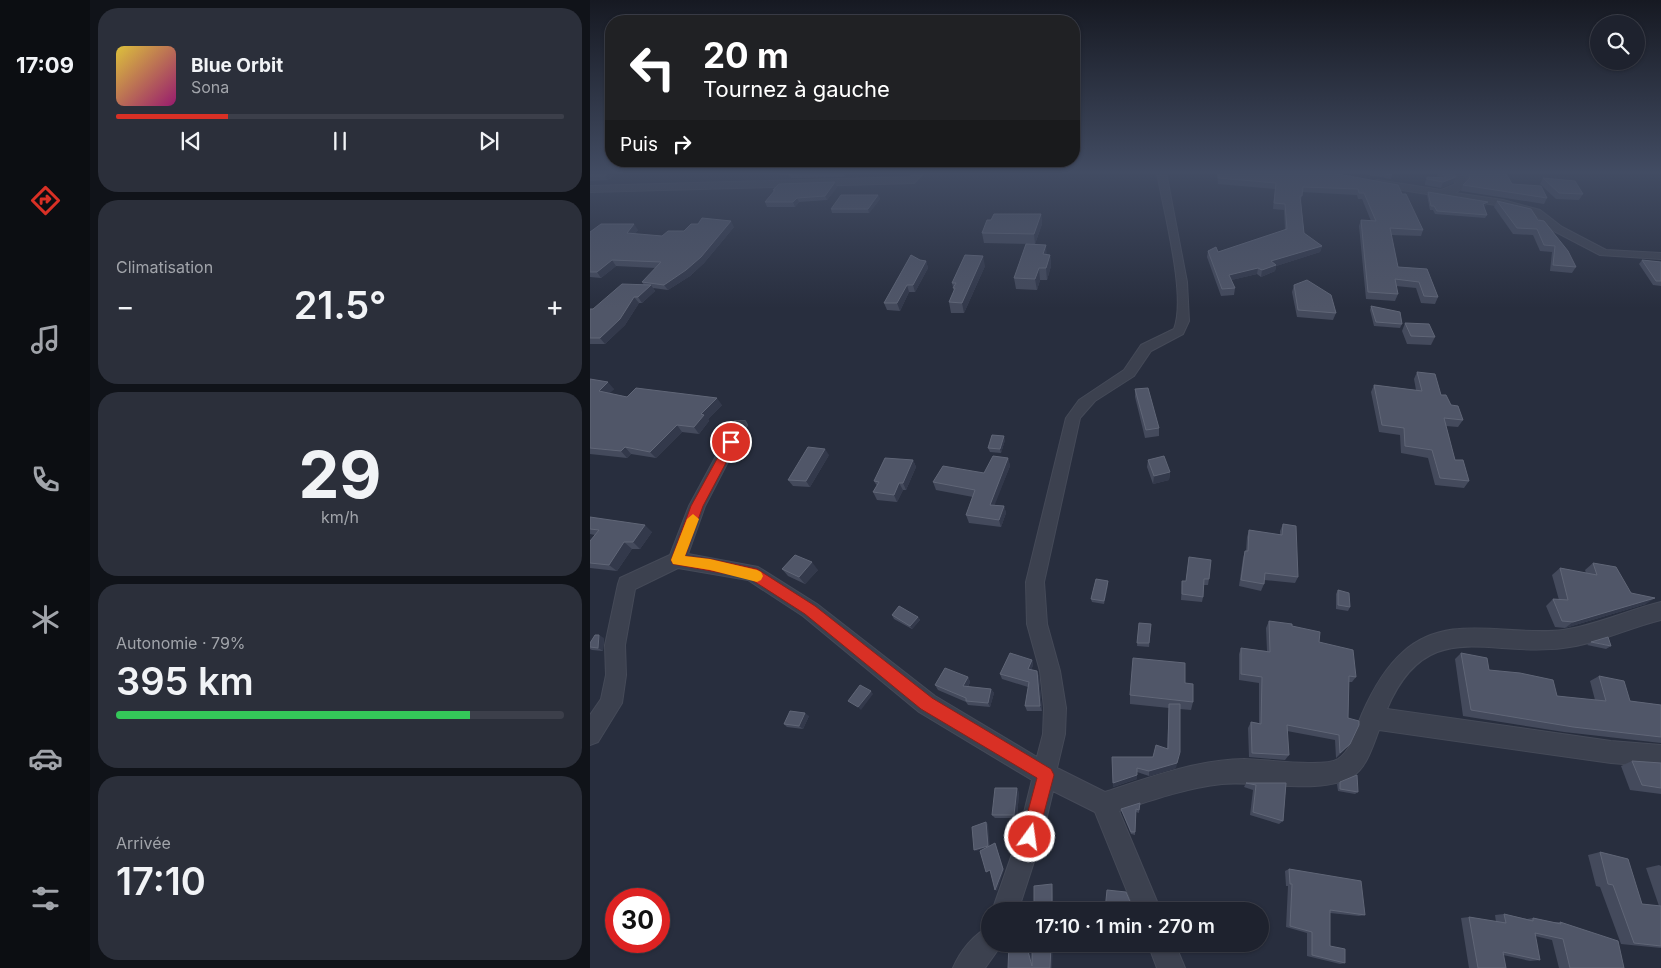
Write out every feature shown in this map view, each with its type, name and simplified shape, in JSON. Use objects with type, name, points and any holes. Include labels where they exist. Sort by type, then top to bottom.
[{"type":"street","points":[[1008,902],[1030,837],[1046,775],[1054,734],[1054,708],[1050,671],[1037,624],[1035,582],[1073,418],[1079,406],[1089,397],[1125,376],[1144,350],[1179,331],[1184,322],[1185,309],[1169,217]]},
{"type":"street","points":[[1544,217],[1558,228],[1604,253],[1661,256]]},
{"type":"street","points":[[677,560],[697,506],[740,426]]},
{"type":"street","points":[[590,734],[611,703],[616,675],[615,646],[627,584],[677,560],[710,564],[752,573],[810,610],[927,704],[1046,775],[1104,804],[1122,853],[1144,902]]},
{"type":"street","points":[[1104,804],[1146,789],[1202,775],[1237,771],[1328,773],[1345,768],[1359,751],[1380,694],[1394,674],[1413,656],[1431,644],[1459,637],[1529,640],[1575,637],[1661,611]]},
{"type":"street","points":[[1371,718],[1612,752],[1661,756]]},
{"type":"street","points":[[968,968],[981,951]]},
{"type":"street","points":[[1164,952],[1171,968]]},
{"type":"building","points":[[992,217],[1040,217],[1034,234],[982,233],[987,220],[991,220]]},
{"type":"building","points":[[1286,217],[1302,217],[1304,233],[1322,246],[1271,261],[1276,265],[1262,270],[1258,268],[1229,275],[1235,288],[1222,289],[1208,251],[1216,247],[1218,252],[1287,229]]},
{"type":"building","points":[[1374,217],[1417,217],[1423,230],[1390,228],[1398,267],[1427,269],[1438,297],[1424,296],[1419,282],[1395,279],[1398,294],[1368,292],[1361,220],[1376,221]]},
{"type":"building","points":[[1509,217],[1536,217],[1538,220],[1544,221],[1568,251],[1576,267],[1553,265],[1555,246],[1544,245],[1537,229],[1517,228]]},
{"type":"building","points":[[702,218],[731,221],[701,257],[664,285],[642,282],[661,262],[612,260],[597,272],[590,272],[590,232],[601,224],[634,224],[627,233],[662,236],[668,231],[684,231],[691,224],[698,224]]},
{"type":"building","points":[[1026,244],[1046,245],[1043,254],[1050,255],[1046,268],[1039,268],[1035,279],[1014,278]]},
{"type":"building","points":[[911,255],[926,261],[913,285],[907,285],[897,303],[884,303]]},
{"type":"building","points":[[965,255],[983,256],[962,303],[949,302],[956,283],[952,283]]},
{"type":"building","points":[[1642,260],[1661,262],[1661,281],[1656,281]]},
{"type":"building","points":[[1307,280],[1331,295],[1336,313],[1298,310],[1294,285]]},
{"type":"building","points":[[622,284],[651,285],[638,297],[634,297],[620,319],[600,338],[590,338],[590,309],[593,309]]},
{"type":"building","points":[[1371,306],[1400,312],[1402,324],[1376,322]]},
{"type":"building","points":[[1405,323],[1429,324],[1435,337],[1411,336]]},
{"type":"building","points":[[1417,372],[1435,374],[1441,395],[1446,395],[1451,405],[1458,406],[1463,420],[1444,418],[1455,460],[1463,460],[1469,481],[1440,478],[1432,450],[1405,446],[1404,428],[1382,425],[1374,385],[1422,391]]},
{"type":"building","points":[[590,379],[608,382],[599,391],[627,397],[636,388],[717,398],[701,414],[704,415],[694,427],[677,425],[650,452],[625,447],[621,451],[590,448]]},
{"type":"building","points":[[1148,388],[1159,428],[1146,430],[1135,389]]},
{"type":"building","points":[[992,435],[1004,436],[1000,449],[988,448]]},
{"type":"building","points":[[808,447],[825,449],[806,481],[788,480]]},
{"type":"building","points":[[993,456],[1008,458],[990,505],[1004,506],[999,520],[966,515],[975,490],[933,482],[943,466],[984,473]]},
{"type":"building","points":[[1164,456],[1170,472],[1154,476],[1148,460]]},
{"type":"building","points":[[885,458],[913,460],[903,483],[899,483],[894,495],[873,492],[879,482],[874,481]]},
{"type":"building","points":[[590,517],[645,525],[633,542],[624,542],[609,565],[590,563],[590,541],[599,530],[590,529]]},
{"type":"building","points":[[1283,524],[1296,526],[1298,577],[1265,573],[1264,584],[1241,580],[1245,551],[1248,551],[1249,530],[1282,535]]},
{"type":"building","points":[[795,555],[812,562],[799,577],[782,569]]},
{"type":"building","points":[[1189,557],[1211,560],[1209,579],[1204,579],[1203,597],[1182,594],[1182,581],[1186,581]]},
{"type":"building","points":[[1593,563],[1616,567],[1631,593],[1655,598],[1573,622],[1562,621],[1553,599],[1568,600],[1560,568],[1597,575]]},
{"type":"building","points":[[1096,579],[1108,581],[1104,601],[1091,599]]},
{"type":"building","points":[[1338,590],[1349,593],[1350,607],[1338,605]]},
{"type":"building","points":[[899,606],[918,617],[910,626],[892,615]]},
{"type":"building","points":[[1269,621],[1292,624],[1292,626],[1320,632],[1319,642],[1353,650],[1356,677],[1349,676],[1348,718],[1359,721],[1359,725],[1350,744],[1340,753],[1339,735],[1287,725],[1289,755],[1252,753],[1251,722],[1261,724],[1262,677],[1241,674],[1241,648],[1270,652]]},
{"type":"building","points":[[1139,623],[1151,624],[1149,643],[1137,643]]},
{"type":"building","points":[[595,635],[599,635],[598,648],[590,647],[590,643]]},
{"type":"building","points":[[1608,637],[1611,646],[1591,642]]},
{"type":"building","points":[[1010,653],[1032,660],[1028,669],[1037,671],[1040,706],[1025,706],[1029,682],[1000,674]]},
{"type":"building","points":[[1461,653],[1487,658],[1489,670],[1520,673],[1553,680],[1557,696],[1606,701],[1599,676],[1624,681],[1630,701],[1661,705],[1661,737],[1573,727],[1471,710]]},
{"type":"building","points":[[1133,658],[1185,663],[1185,683],[1193,684],[1193,702],[1130,695]]},
{"type":"building","points":[[945,668],[968,677],[963,686],[991,689],[988,703],[966,701],[966,698],[935,685]]},
{"type":"building","points":[[860,685],[871,691],[858,707],[848,701]]},
{"type":"building","points":[[1169,704],[1180,704],[1180,752],[1177,763],[1149,771],[1137,768],[1137,775],[1113,783],[1112,757],[1153,757],[1156,745],[1168,749]]},
{"type":"building","points":[[790,711],[805,713],[799,726],[784,724]]},
{"type":"building","points":[[1632,761],[1661,763],[1661,788],[1642,785]]},
{"type":"building","points":[[1357,775],[1358,792],[1340,789],[1340,782]]},
{"type":"building","points":[[1246,783],[1286,783],[1283,821],[1253,812],[1256,785]]},
{"type":"building","points":[[995,788],[1017,788],[1014,815],[992,815]]},
{"type":"building","points":[[1140,803],[1139,810],[1136,809],[1135,832],[1131,832],[1121,809]]},
{"type":"building","points":[[986,822],[988,846],[974,850],[972,827]]},
{"type":"building","points":[[995,843],[1003,869],[995,890],[990,870],[986,872],[980,851]]},
{"type":"building","points":[[1600,852],[1628,859],[1642,904],[1661,906],[1661,946],[1634,943],[1613,885],[1608,884]]},
{"type":"building","points":[[1289,869],[1361,881],[1365,915],[1330,910],[1330,946],[1345,949],[1345,963],[1312,955],[1312,932],[1290,926],[1292,884],[1290,884]]},
{"type":"building","points":[[1052,884],[1052,902],[1034,902],[1034,886]]},
{"type":"building","points":[[1107,890],[1126,892],[1130,902],[1106,902]]},
{"type":"building","points":[[1504,914],[1533,921],[1533,918],[1561,924],[1560,922],[1618,941],[1624,968],[1570,968],[1563,939],[1535,933],[1540,960],[1503,952],[1506,968],[1478,968],[1469,917],[1506,923]]},
{"type":"building","points":[[1009,952],[1028,952],[1032,966],[1032,952],[1051,952],[1050,968],[1008,968]]},
{"type":"slow traffic","points":[[693,519],[677,560],[710,564],[752,573],[757,576]]},
{"type":"route","points":[[731,442],[697,506],[677,560],[710,564],[752,573],[810,610],[927,704],[1046,775],[1030,837]]}]
